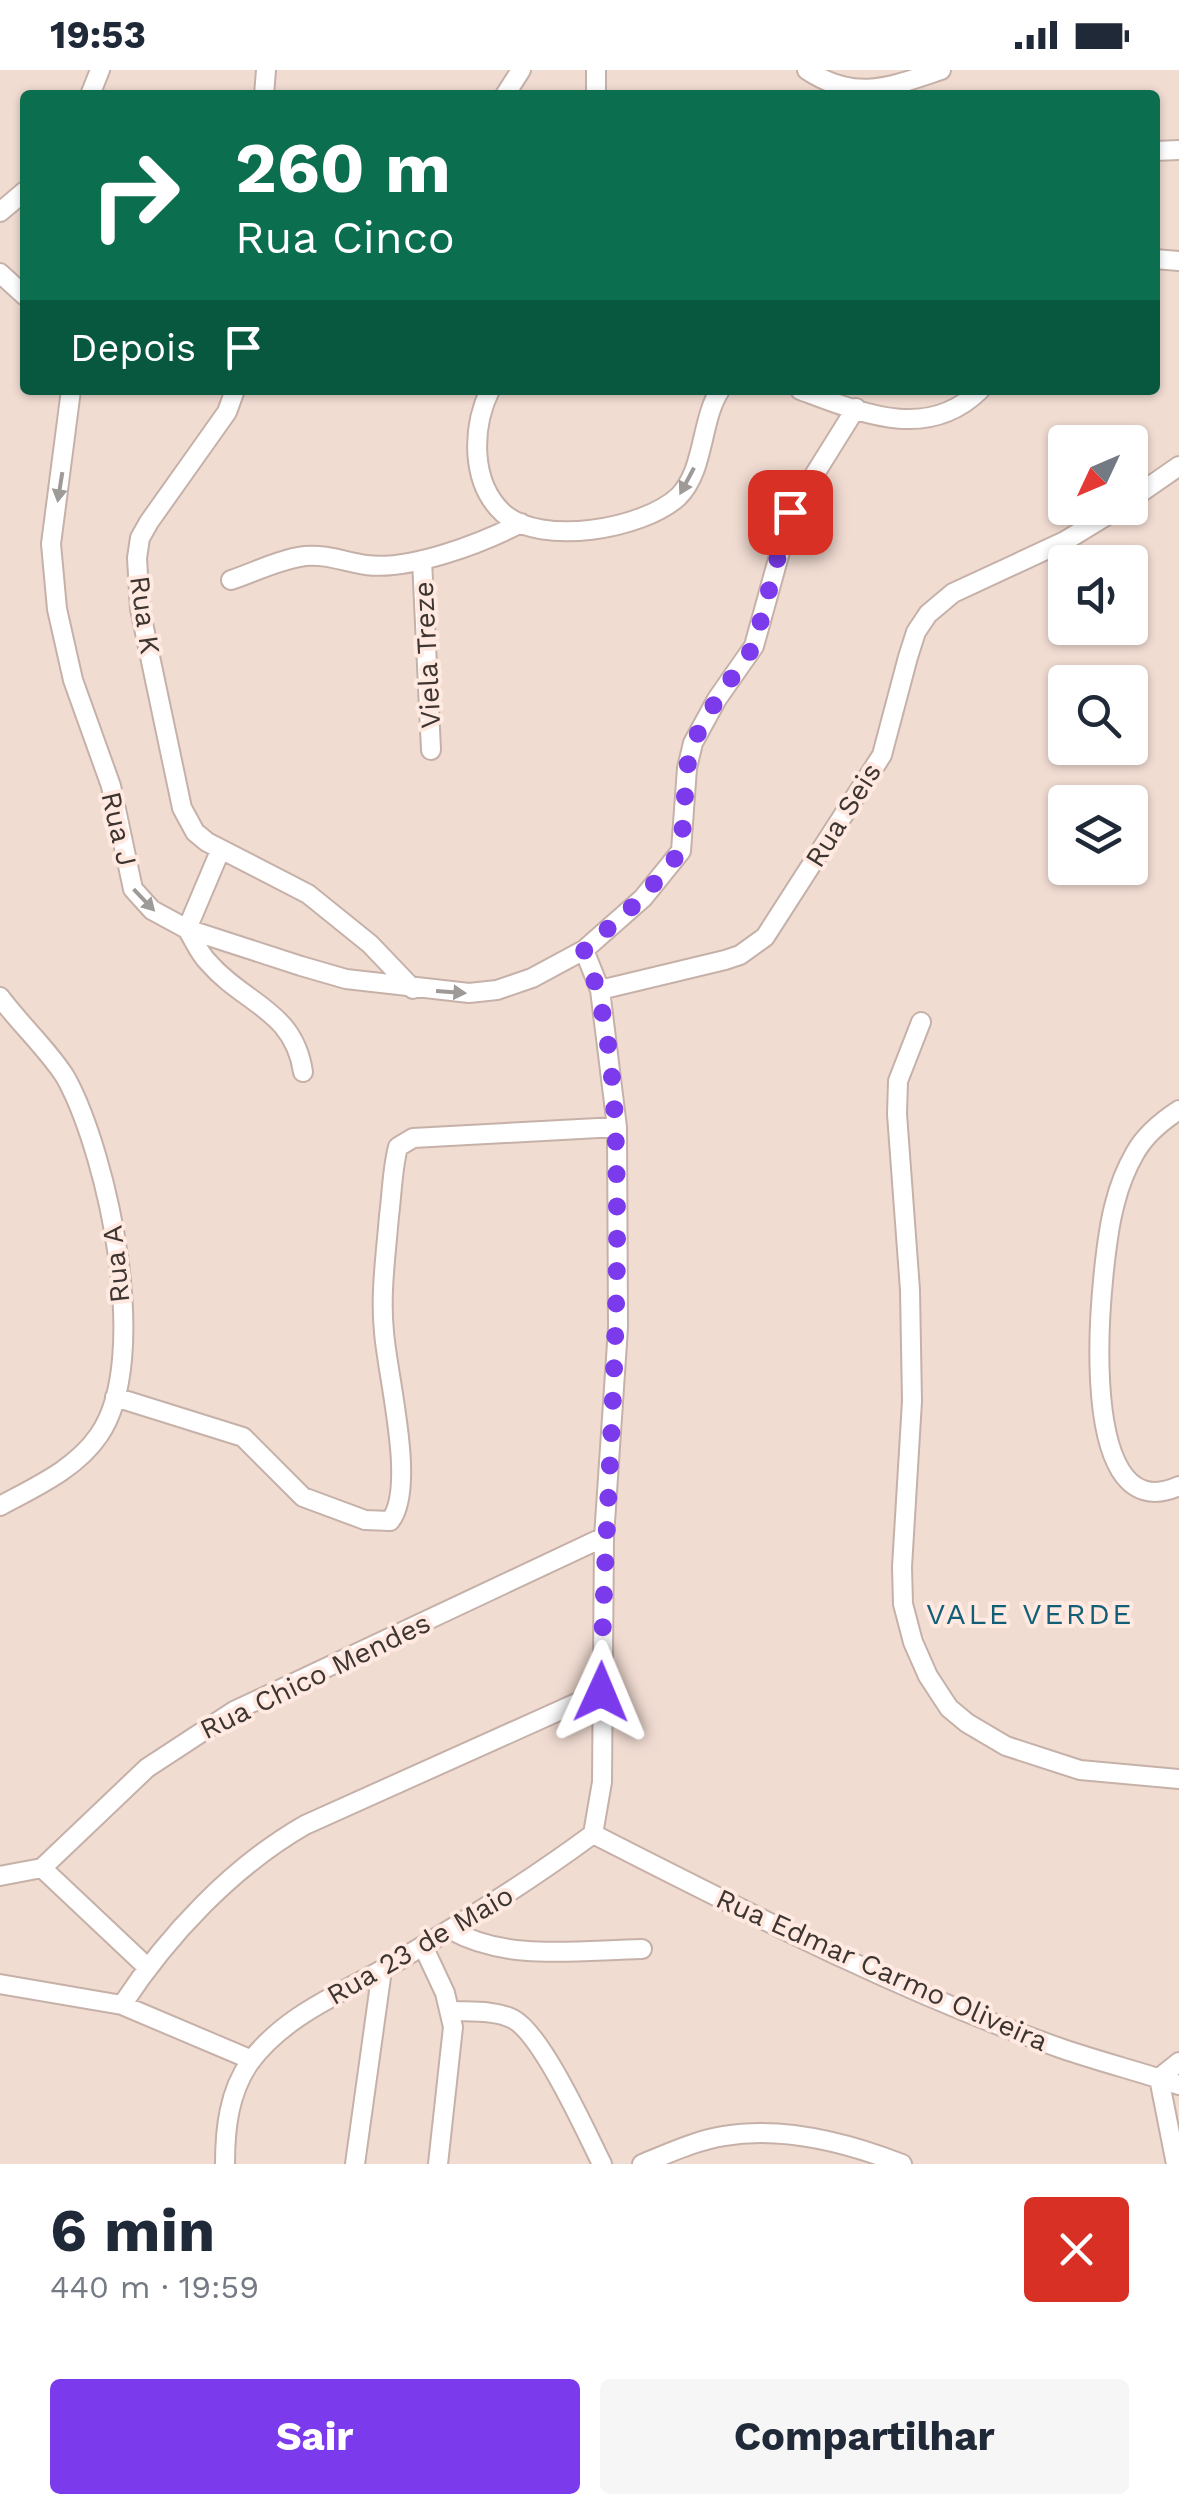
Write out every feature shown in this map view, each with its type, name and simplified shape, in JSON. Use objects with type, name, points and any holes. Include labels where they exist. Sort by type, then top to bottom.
[{"type":"street","points":[[807,70],[825,89],[870,90],[941,70]]},
{"type":"street","points":[[0,212],[20,195]]},
{"type":"street","name":"Rua J","points":[[70,395],[51,544],[57,609],[74,680],[111,786],[133,889],[152,910],[188,929],[346,980],[469,993],[497,990],[532,978],[584,950],[642,898],[681,851],[692,744],[754,646],[790,512],[856,408]]},
{"type":"street","name":"Rua K","points":[[233,395],[227,412],[140,538],[137,558],[140,608],[182,808],[194,832],[220,850],[308,894],[370,944],[413,989]]},
{"type":"street","points":[[488,395],[476,438],[478,462],[492,500],[505,515],[521,522],[572,530],[623,526],[661,510],[682,493],[718,395]]},
{"type":"street","points":[[816,395],[904,419],[936,418],[951,413],[974,395]]},
{"type":"street","points":[[1148,488],[1179,466]]},
{"type":"street","points":[[231,580],[302,556],[369,566],[422,560],[463,549],[521,522]]},
{"type":"street","name":"Rua Seis","points":[[600,990],[725,960],[740,955],[765,937],[882,755],[916,632],[928,614],[954,593],[1091,525]]},
{"type":"street","name":"Viela Treze","points":[[422,560],[431,750]]},
{"type":"street","points":[[220,850],[188,929],[207,962],[289,1030],[300,1051],[303,1072]]},
{"type":"street","points":[[584,950],[600,990],[617,1127],[618,1328],[604,1538],[602,1782],[593,1834]]},
{"type":"street","name":"Rua A","points":[[0,997],[65,1076],[98,1154],[118,1249],[122,1337],[115,1397],[102,1432],[89,1448],[44,1482],[0,1506]]},
{"type":"street","points":[[921,1022],[898,1081],[897,1114],[910,1290],[912,1402],[902,1568],[904,1604],[913,1642],[948,1708],[1006,1746],[1080,1770],[1179,1779]]},
{"type":"street","points":[[1179,1110],[1156,1126],[1136,1152],[1115,1203],[1098,1338],[1104,1420],[1112,1454],[1126,1479],[1140,1489],[1164,1493],[1179,1486]]},
{"type":"street","points":[[115,1397],[243,1437],[303,1497],[364,1520],[390,1522],[396,1513],[401,1473],[400,1438],[383,1330],[384,1269],[398,1148],[412,1138],[617,1127]]},
{"type":"street","name":"Rua Chico Mendes","points":[[42,1868],[147,1768],[234,1710],[604,1538]]},
{"type":"street","points":[[122,2005],[147,1968],[225,1884],[268,1846],[305,1825],[601,1692]]},
{"type":"street","name":"Rua 23 de Maio","points":[[252,2060],[278,2033],[319,2004],[451,1930],[593,1834]]},
{"type":"street","name":"Rua Edmar Carmo Oliveira","points":[[593,1834],[761,1921],[943,2002],[1062,2049],[1179,2085]]},
{"type":"street","points":[[0,1876],[42,1868],[147,1968]]},
{"type":"street","points":[[451,1930],[475,1943],[500,1948],[642,1949]]},
{"type":"street","points":[[422,1946],[451,2011],[453,2027],[438,2164]]},
{"type":"street","points":[[355,2164],[382,1970]]},
{"type":"street","points":[[0,1984],[122,2005],[252,2060],[236,2084],[228,2113],[225,2164]]},
{"type":"street","points":[[451,2011],[502,2016],[528,2032],[564,2090],[602,2164]]},
{"type":"street","points":[[1176,2164],[1159,2078],[1179,2062]]},
{"type":"street","points":[[647,2163],[724,2136],[782,2134],[834,2142],[902,2164]]},
{"type":"district","name":"VALE VERDE","points":[[1030,1613]]},
{"type":"route","points":[[601,1692],[604,1538],[618,1328],[617,1127],[600,990],[584,950],[642,898],[681,851],[692,744],[754,646],[790,512]]}]
